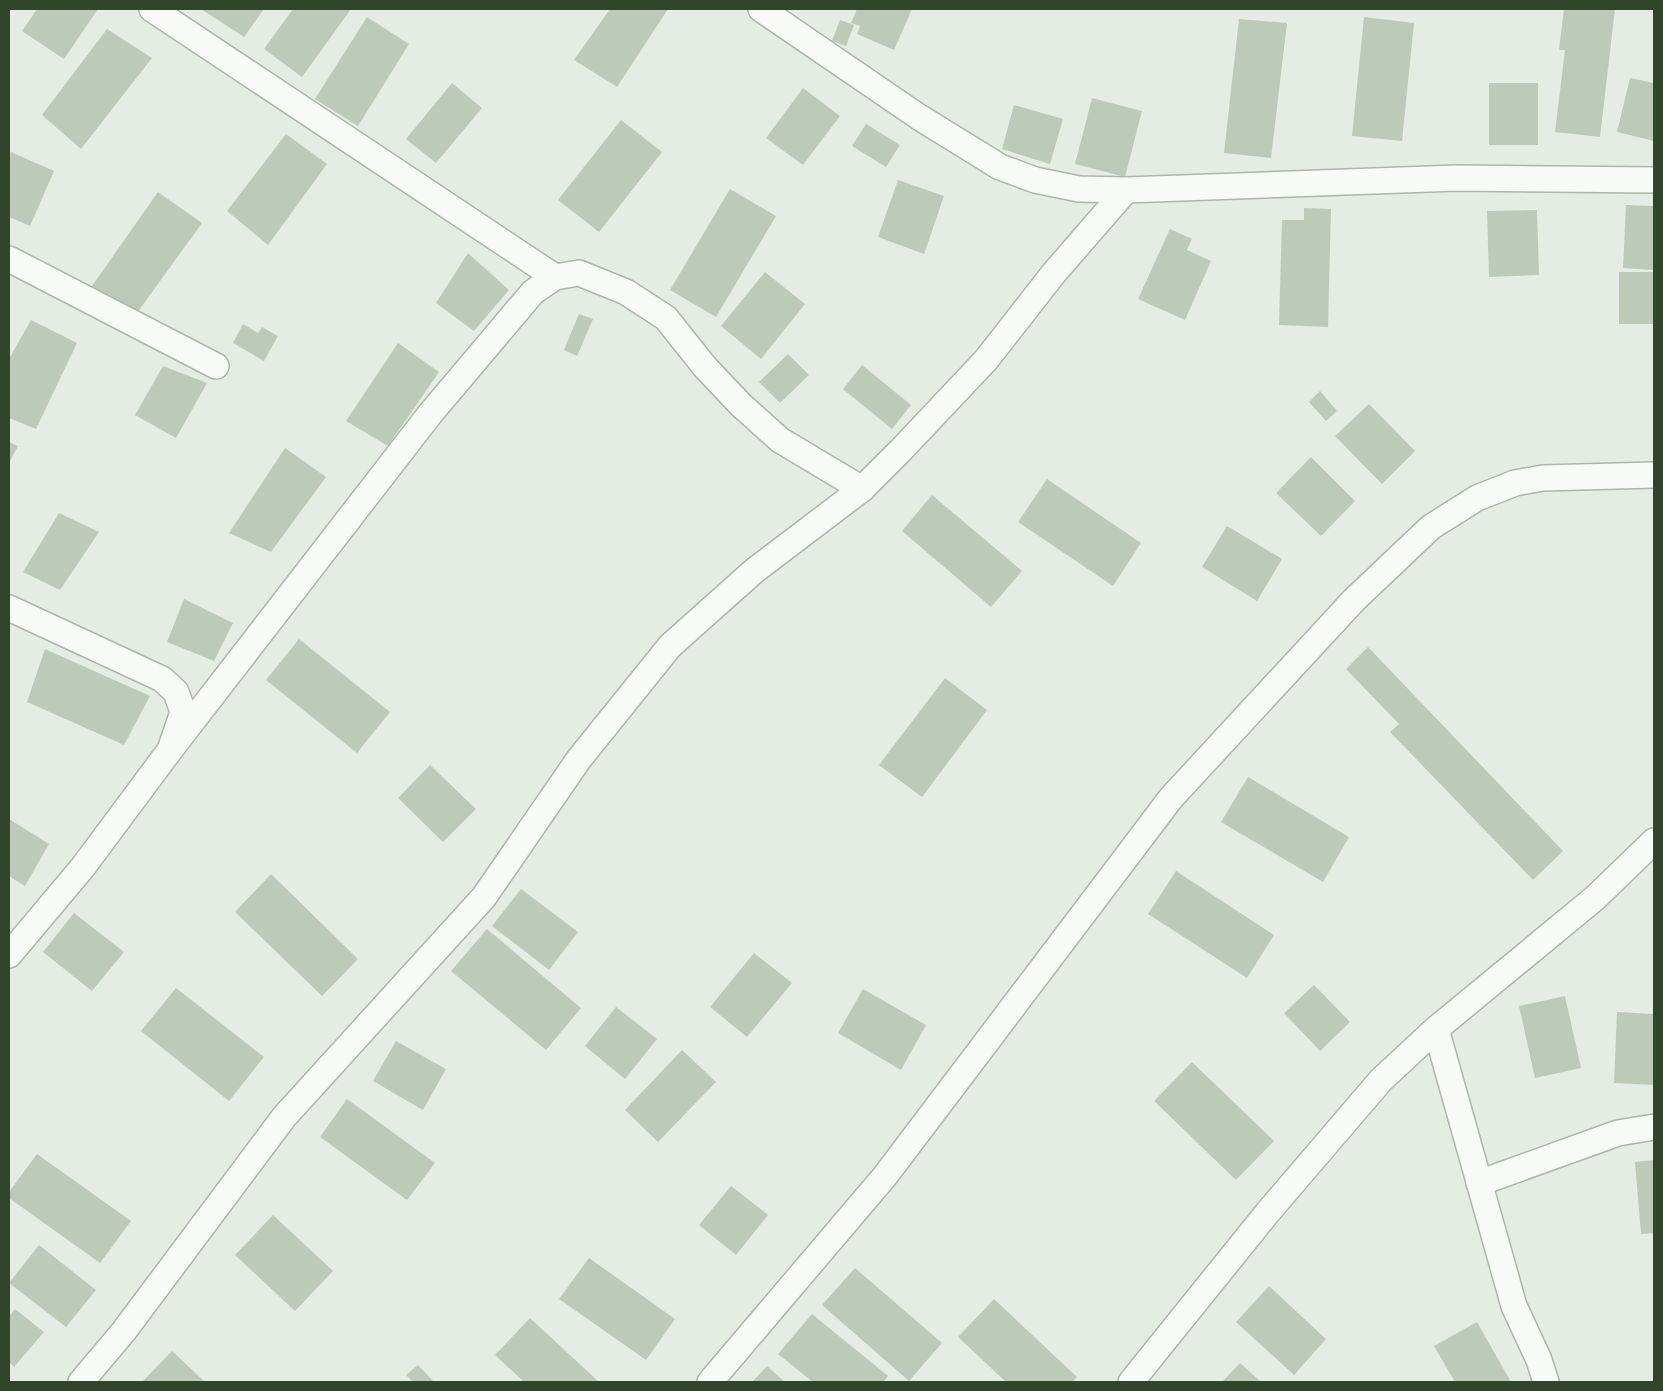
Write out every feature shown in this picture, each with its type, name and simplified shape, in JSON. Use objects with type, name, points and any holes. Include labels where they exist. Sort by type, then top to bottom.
[{"type":"street","points":[[152,9],[555,277]]},
{"type":"street","points":[[761,9],[919,117],[1000,167],[1035,180],[1079,189],[1126,190],[1457,178],[1654,180]]},
{"type":"street","points":[[81,1382],[124,1331],[284,1117],[484,897],[580,758],[670,646],[754,571],[862,488],[901,450],[986,360],[1054,273],[1126,190]]},
{"type":"street","points":[[9,259],[216,366]]},
{"type":"street","points":[[9,955],[83,867],[170,750],[430,414],[533,292],[555,277],[579,273],[626,292],[666,318],[705,367],[740,405],[780,440],[862,488]]},
{"type":"street","points":[[710,1382],[885,1176],[1171,798],[1354,600],[1431,527],[1477,498],[1515,483],[1542,478],[1654,475]]},
{"type":"street","points":[[9,608],[162,679],[176,692],[183,712],[170,750]]},
{"type":"street","points":[[1131,1382],[1274,1204],[1382,1080],[1436,1029],[1595,898],[1654,841]]},
{"type":"street","points":[[1436,1029],[1514,1306],[1540,1360],[1546,1382]]},
{"type":"street","points":[[1479,1183],[1618,1133],[1654,1127]]},
{"type":"building","points":[[37,9],[98,9],[64,59],[22,31]]},
{"type":"building","points":[[201,9],[264,9],[244,37]]},
{"type":"building","points":[[293,9],[351,9],[302,77],[264,49]]},
{"type":"building","points":[[610,9],[668,9],[617,87],[574,60]]},
{"type":"building","points":[[857,9],[912,9],[894,50],[857,34],[860,26],[851,23]]},
{"type":"building","points":[[1564,9],[1615,9],[1600,137],[1555,132],[1565,50],[1559,50]]},
{"type":"building","points":[[367,17],[409,44],[358,126],[315,99]]},
{"type":"building","points":[[1364,17],[1414,23],[1402,141],[1352,136]]},
{"type":"building","points":[[1239,19],[1287,23],[1271,158],[1224,153]]},
{"type":"building","points":[[840,20],[854,25],[846,46],[832,41]]},
{"type":"building","points":[[107,29],[152,58],[81,149],[42,115]]},
{"type":"building","points":[[1630,78],[1654,83],[1654,141],[1617,132]]},
{"type":"building","points":[[452,83],[482,108],[436,163],[406,139]]},
{"type":"building","points":[[1489,83],[1538,83],[1538,145],[1489,145]]},
{"type":"building","points":[[803,88],[840,116],[803,165],[766,138]]},
{"type":"building","points":[[1092,98],[1142,111],[1125,177],[1075,164]]},
{"type":"building","points":[[1014,105],[1063,119],[1050,164],[1002,149]]},
{"type":"building","points":[[621,120],[662,152],[599,232],[558,200]]},
{"type":"building","points":[[866,124],[900,145],[886,167],[852,146]]},
{"type":"building","points":[[286,134],[327,164],[268,245],[227,211]]},
{"type":"building","points":[[11,152],[54,171],[30,226],[9,217],[9,156]]},
{"type":"building","points":[[898,180],[944,196],[924,254],[878,237]]},
{"type":"building","points":[[730,189],[776,216],[716,317],[670,290]]},
{"type":"building","points":[[158,192],[202,223],[137,313],[92,286]]},
{"type":"building","points":[[1626,205],[1654,206],[1654,270],[1623,268]]},
{"type":"building","points":[[1304,208],[1331,209],[1328,327],[1279,325],[1282,220],[1304,220]]},
{"type":"building","points":[[1537,210],[1539,275],[1489,277],[1487,211]]},
{"type":"building","points":[[1170,229],[1192,239],[1187,250],[1211,261],[1185,320],[1138,299]]},
{"type":"building","points":[[468,253],[509,290],[474,331],[436,303]]},
{"type":"building","points":[[765,272],[805,304],[761,359],[721,326]]},
{"type":"building","points":[[1619,272],[1654,272],[1654,324],[1619,324]]},
{"type":"building","points":[[579,314],[593,319],[577,356],[564,350]]},
{"type":"building","points":[[31,320],[77,343],[36,429],[9,418],[9,359]]},
{"type":"building","points":[[243,324],[258,333],[262,327],[278,336],[264,361],[233,343]]},
{"type":"building","points":[[398,343],[439,372],[388,446],[346,421]]},
{"type":"building","points":[[788,354],[809,375],[780,403],[759,382]]},
{"type":"building","points":[[862,365],[911,405],[892,429],[843,389]]},
{"type":"building","points":[[163,366],[207,383],[176,438],[135,415]]},
{"type":"building","points":[[1320,391],[1337,411],[1326,421],[1309,402]]},
{"type":"building","points":[[1369,404],[1415,451],[1382,484],[1335,436]]},
{"type":"building","points":[[9,442],[18,446],[9,463]]},
{"type":"building","points":[[285,448],[326,477],[271,552],[229,533]]},
{"type":"building","points":[[1311,457],[1355,501],[1321,536],[1276,493]]},
{"type":"building","points":[[1047,479],[1141,543],[1113,586],[1018,522]]},
{"type":"building","points":[[932,495],[1022,571],[991,607],[902,531]]},
{"type":"building","points":[[59,513],[99,532],[60,590],[23,572]]},
{"type":"building","points":[[1227,526],[1282,559],[1257,601],[1202,567]]},
{"type":"building","points":[[184,599],[233,623],[214,661],[167,642]]},
{"type":"building","points":[[299,639],[390,712],[357,753],[266,680]]},
{"type":"building","points":[[1368,647],[1563,851],[1533,880],[1390,732],[1399,724],[1346,669]]},
{"type":"building","points":[[45,649],[150,696],[124,745],[27,702]]},
{"type":"building","points":[[945,678],[987,710],[922,797],[879,765]]},
{"type":"building","points":[[430,765],[476,809],[443,842],[398,798]]},
{"type":"building","points":[[1248,777],[1349,837],[1323,882],[1221,822]]},
{"type":"building","points":[[9,819],[49,844],[25,886],[9,876]]},
{"type":"building","points":[[1176,871],[1274,935],[1247,978],[1148,914]]},
{"type":"building","points":[[271,874],[358,959],[322,996],[235,912]]},
{"type":"building","points":[[521,889],[578,932],[549,970],[492,926]]},
{"type":"building","points":[[74,913],[124,952],[92,991],[43,952]]},
{"type":"building","points":[[487,929],[581,1008],[546,1050],[451,971]]},
{"type":"building","points":[[754,953],[792,983],[747,1037],[710,1007]]},
{"type":"building","points":[[1314,985],[1350,1022],[1320,1051],[1284,1013]]},
{"type":"building","points":[[176,988],[264,1057],[229,1101],[141,1031]]},
{"type":"building","points":[[863,989],[926,1025],[901,1070],[838,1033]]},
{"type":"building","points":[[1565,996],[1581,1068],[1535,1078],[1519,1006]]},
{"type":"building","points":[[616,1007],[657,1039],[625,1079],[585,1046]]},
{"type":"building","points":[[1617,1012],[1654,1014],[1654,1085],[1614,1083]]},
{"type":"building","points":[[396,1041],[446,1069],[423,1110],[373,1081]]},
{"type":"building","points":[[682,1050],[716,1082],[658,1142],[625,1110]]},
{"type":"building","points":[[1192,1062],[1274,1141],[1236,1180],[1154,1101]]},
{"type":"building","points":[[347,1099],[435,1163],[407,1200],[320,1137]]},
{"type":"building","points":[[37,1154],[131,1221],[100,1263],[9,1198],[9,1192]]},
{"type":"building","points":[[1654,1160],[1654,1233],[1641,1234],[1635,1162]]},
{"type":"building","points":[[731,1186],[768,1215],[736,1255],[699,1225]]},
{"type":"building","points":[[273,1215],[333,1271],[295,1311],[235,1255]]},
{"type":"building","points":[[39,1245],[96,1290],[66,1327],[9,1283]]},
{"type":"building","points":[[589,1258],[675,1319],[646,1360],[559,1299]]},
{"type":"building","points":[[855,1268],[942,1343],[909,1381],[822,1305]]},
{"type":"building","points":[[1269,1286],[1326,1339],[1294,1375],[1236,1322]]},
{"type":"building","points":[[994,1299],[1077,1377],[1072,1382],[1006,1382],[958,1337]]},
{"type":"building","points":[[15,1309],[44,1332],[14,1367],[9,1362],[9,1317]]},
{"type":"building","points":[[812,1314],[888,1376],[883,1382],[813,1382],[778,1354]]},
{"type":"building","points":[[530,1318],[599,1382],[524,1382],[495,1355]]},
{"type":"building","points":[[1477,1322],[1511,1382],[1455,1382],[1434,1346]]},
{"type":"building","points":[[172,1351],[205,1382],[142,1382]]},
{"type":"building","points":[[1240,1363],[1261,1382],[1222,1382]]},
{"type":"building","points":[[418,1365],[434,1382],[413,1382],[406,1375]]},
{"type":"building","points":[[767,1366],[785,1382],[752,1382]]}]
